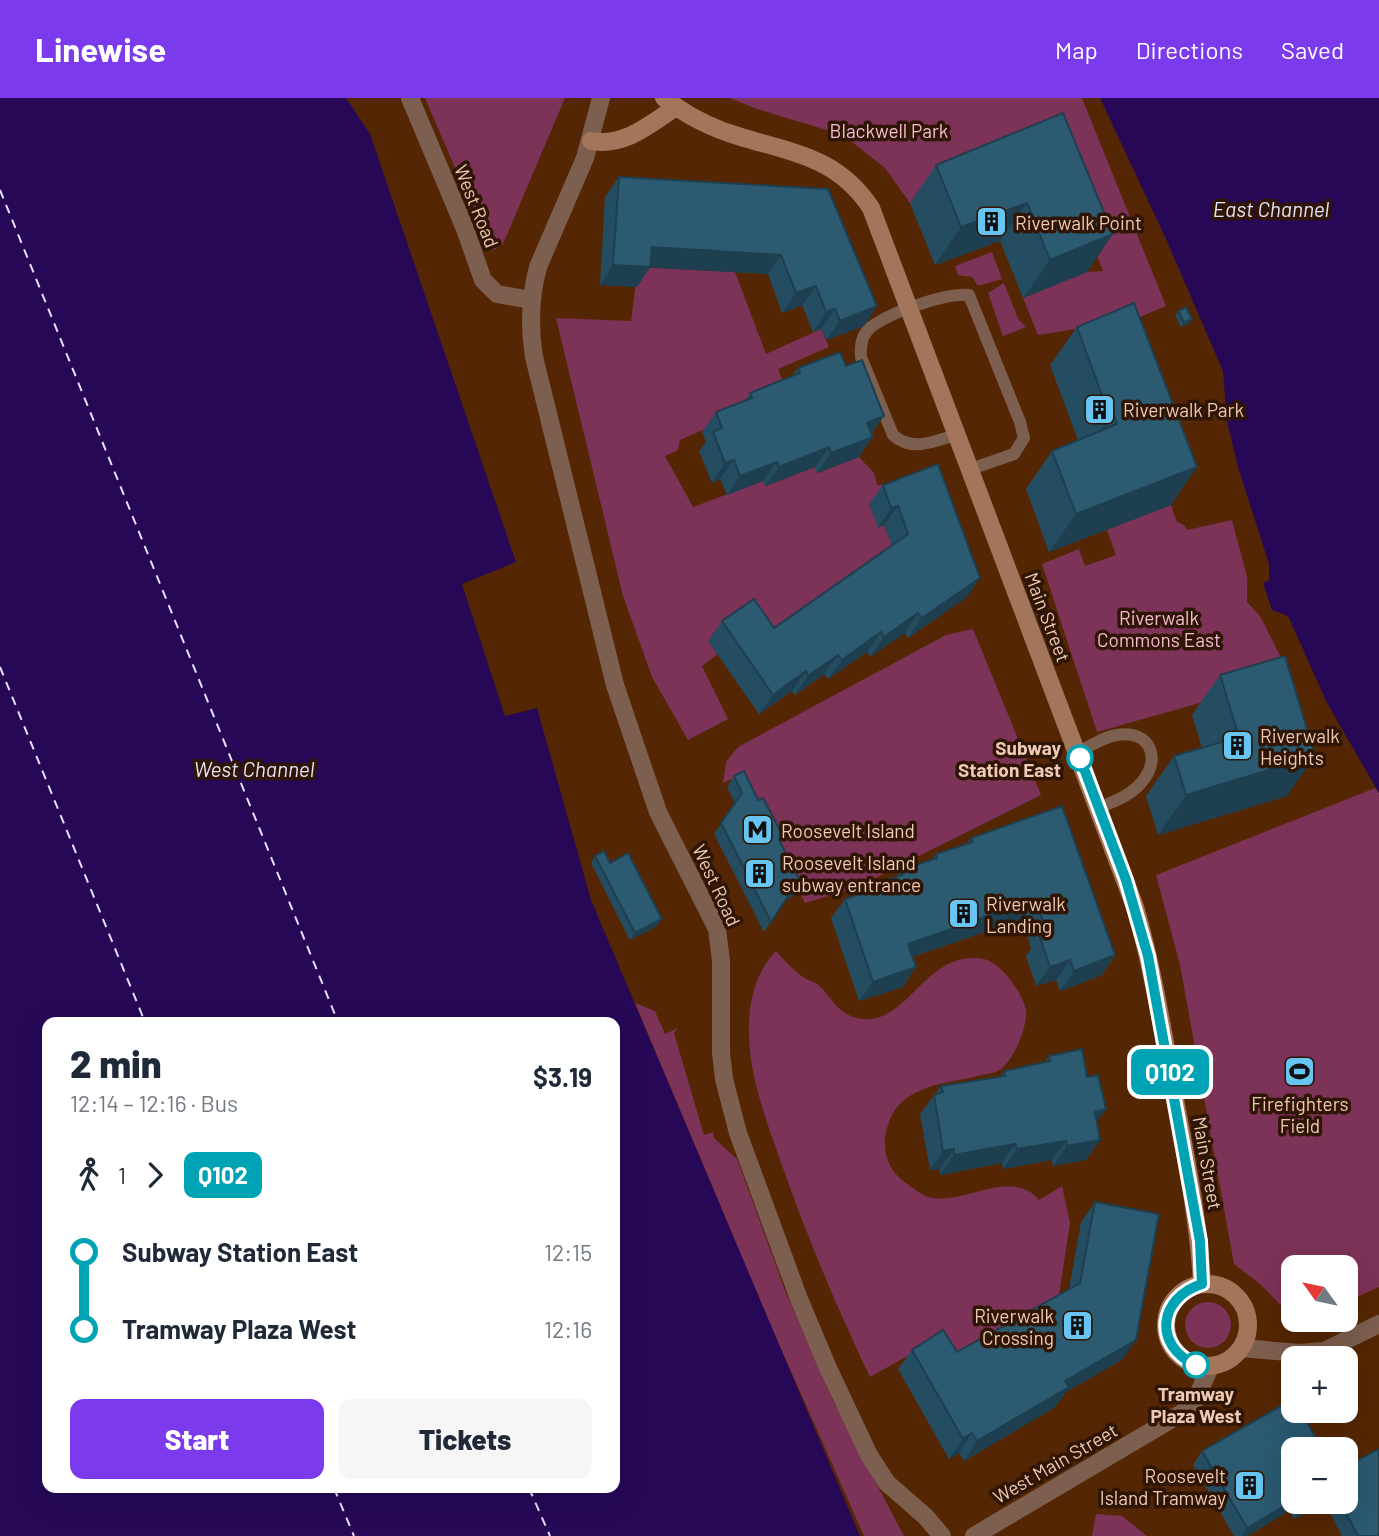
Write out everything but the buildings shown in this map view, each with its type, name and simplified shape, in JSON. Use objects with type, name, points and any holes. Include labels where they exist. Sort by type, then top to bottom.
[{"type":"street","name":"West Road","points":[[410,98],[484,280],[497,294],[531,300]]},
{"type":"street","points":[[601,98],[591,141],[616,142],[639,131],[670,103]]},
{"type":"street","name":"Main Street","points":[[670,103],[725,132],[813,158],[836,171],[854,186],[871,208],[1132,898],[1148,956],[1200,1241],[1202,1284]]},
{"type":"street","name":"West Road","points":[[591,141],[538,267],[531,300],[534,357],[615,685],[653,800],[717,929],[721,961],[721,1053],[724,1079],[738,1133],[799,1299],[869,1455],[887,1483],[926,1517],[942,1536]]},
{"type":"street","points":[[1202,1284],[1218,1285],[1230,1290],[1240,1299],[1249,1323],[1248,1336],[1242,1348],[1234,1357],[1210,1367],[1197,1366],[1185,1360],[1175,1352],[1166,1328],[1167,1315],[1173,1303],[1181,1293],[1202,1284]]},
{"type":"street","points":[[1242,1348],[1299,1353],[1324,1351],[1379,1324]]},
{"type":"street","name":"West Main Street","points":[[974,1536],[1182,1413],[1196,1399],[1210,1367]]},
{"type":"lane","points":[[955,435],[926,444],[901,442],[893,435],[861,357],[861,342],[871,328],[909,309],[954,294],[969,295],[1024,438],[1014,454],[968,470]]},
{"type":"lane","points":[[1077,752],[1121,734],[1141,738],[1149,745],[1153,754],[1151,768],[1133,791],[1099,808]]},
{"type":"green space","points":[[425,98],[565,98],[503,244],[494,250],[488,245]]},
{"type":"green space","name":"Blackwell Park","points":[[729,98],[1082,98],[1166,306],[1133,320],[1038,335],[1023,298],[1087,272],[1103,271],[1066,171],[1037,151],[910,203],[885,168],[843,135]]},
{"type":"green space","points":[[992,252],[1002,279],[978,286],[972,277],[958,275],[955,266]]},
{"type":"green space","points":[[638,267],[735,272],[766,354],[821,329],[829,347],[778,369],[787,393],[680,440],[678,450],[665,456],[693,507],[763,481],[766,486],[815,467],[818,473],[859,457],[874,473],[877,485],[924,483],[878,527],[884,525],[895,553],[761,647],[708,640],[718,654],[702,666],[728,719],[688,740],[652,677],[623,596],[556,318],[631,321]]},
{"type":"green space","points":[[1004,283],[1018,319],[1026,327],[1003,336],[988,293]]},
{"type":"green space","name":"Riverwalk Commons East","points":[[1171,505],[1177,522],[1187,530],[1232,520],[1247,577],[1247,602],[1260,616],[1291,677],[1097,732],[1042,564],[1079,549],[1085,566],[1116,555],[1107,530]]},
{"type":"green space","points":[[973,629],[1041,795],[855,888],[805,903],[743,774],[723,783],[726,762],[738,747],[946,635]]},
{"type":"green space","name":"Firefighters Field","points":[[1375,788],[1379,793],[1379,1287],[1358,1297],[1358,1255],[1281,1255],[1281,1306],[1260,1284],[1234,1264],[1180,965],[1156,875]]},
{"type":"green space","points":[[776,951],[799,974],[822,988],[845,1013],[870,1019],[886,1014],[901,1004],[929,977],[945,966],[963,959],[984,959],[991,962],[1010,980],[1021,995],[1026,1017],[1018,1043],[1004,1067],[996,1072],[939,1084],[914,1093],[895,1110],[885,1137],[885,1148],[890,1166],[898,1177],[928,1197],[942,1199],[1000,1187],[1014,1187],[1027,1191],[1039,1200],[1062,1186],[1070,1223],[1058,1301],[946,1362],[934,1341],[870,1377],[833,1297],[800,1215],[769,1129],[756,1083],[749,1035],[751,1001],[762,970]]},
{"type":"green space","points":[[635,1003],[655,1011],[665,1034],[678,1028],[674,1033],[704,1135],[713,1132],[714,1138],[737,1159],[786,1293],[834,1403],[904,1536],[864,1536],[771,1326]]},
{"type":"green space","points":[[1208,1302],[1224,1309],[1231,1325],[1224,1341],[1208,1348],[1192,1341],[1185,1325],[1192,1309]]},
{"type":"green space","points":[[1096,1514],[1122,1516],[1147,1536],[1092,1536]]},
{"type":"water","name":"West Channel","points":[[0,98],[346,98],[370,134],[516,562],[462,584],[505,716],[537,708],[591,900],[860,1536],[0,1536]]},
{"type":"water","name":"East Channel","points":[[1100,98],[1379,98],[1379,793],[1327,703],[1288,616],[1272,610],[1263,583],[1269,580],[1269,564],[1238,467],[1227,421],[1223,371],[1166,239]]},
{"type":"ferry route","points":[[0,190],[336,1017]]},
{"type":"ferry route","points":[[0,667],[143,1017]]},
{"type":"ferry route","points":[[336,1493],[354,1536]]},
{"type":"ferry route","points":[[531,1493],[550,1536]]},
{"type":"bus line","name":"Q102","points":[[1080,758],[1135,907],[1160,1015],[1200,1241],[1202,1284],[1181,1293],[1167,1315],[1166,1328],[1175,1352],[1196,1365]]},
{"type":"place","name":"Riverwalk Point","points":[[992,222]]},
{"type":"place","name":"Riverwalk Park","points":[[1100,409]]},
{"type":"place","name":"Riverwalk Heights","points":[[1237,746]]},
{"type":"place","name":"Subway Station East","points":[[1080,758]]},
{"type":"place","name":"Roosevelt Island","points":[[758,830]]},
{"type":"place","name":"Roosevelt Island subway entrance","points":[[759,873]]},
{"type":"place","name":"Riverwalk Landing","points":[[963,914]]},
{"type":"place","name":"Firefighters Field","points":[[1300,1072]]},
{"type":"place","name":"Riverwalk Crossing","points":[[1077,1326]]},
{"type":"place","name":"Tramway Plaza West","points":[[1196,1365]]},
{"type":"place","name":"Roosevelt Island Tramway","points":[[1249,1486]]}]
